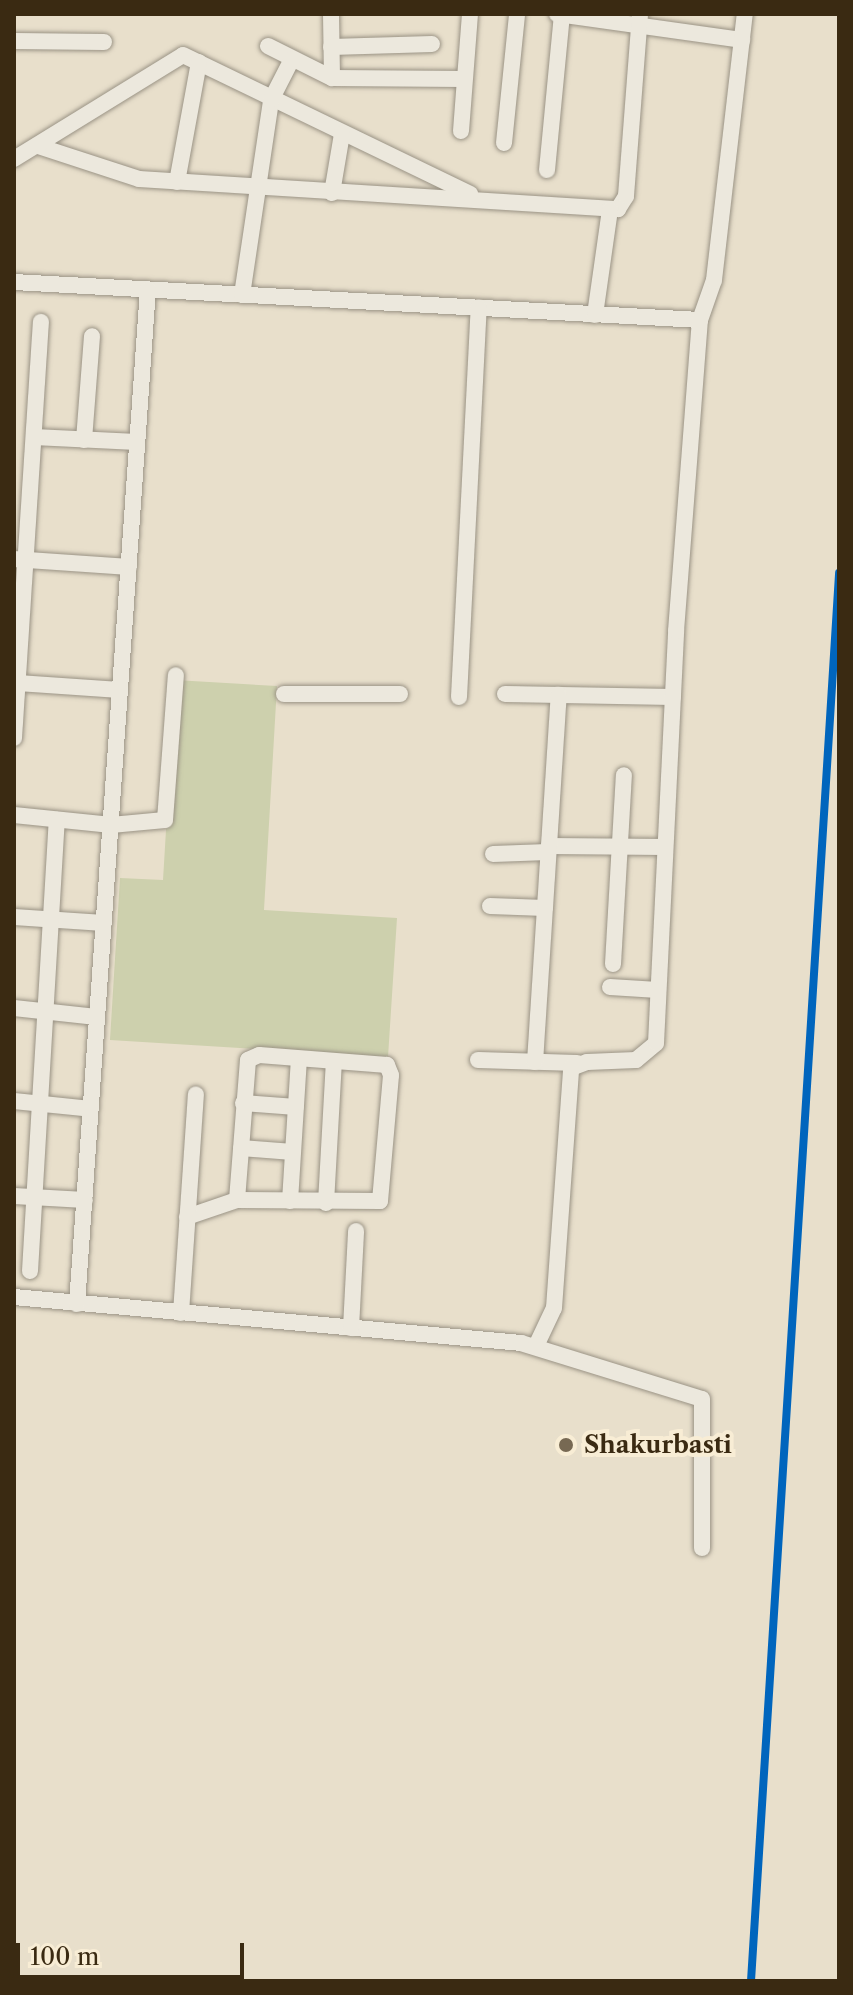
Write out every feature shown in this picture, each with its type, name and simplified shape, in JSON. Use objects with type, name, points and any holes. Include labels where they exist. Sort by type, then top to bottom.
[{"type":"street","points":[[331,14],[332,78]]},
{"type":"street","points":[[461,131],[470,14]]},
{"type":"street","points":[[504,143],[517,14]]},
{"type":"street","points":[[547,170],[560,14],[639,20],[742,40]]},
{"type":"street","points":[[478,1060],[577,1063],[645,1058],[656,1043],[673,697],[700,320],[714,280],[745,14]]},
{"type":"street","points":[[38,146],[139,179],[258,190],[479,198],[618,209],[626,196],[639,20]]},
{"type":"street","points":[[14,41],[104,42]]},
{"type":"street","points":[[331,47],[432,44]]},
{"type":"street","points":[[268,46],[332,78],[464,79]]},
{"type":"street","points":[[14,159],[183,55],[479,198]]},
{"type":"street","points":[[242,295],[271,100],[292,59]]},
{"type":"street","points":[[177,182],[199,62]]},
{"type":"street","points":[[332,193],[342,134]]},
{"type":"street","points":[[595,315],[610,210]]},
{"type":"street","points":[[14,282],[700,320]]},
{"type":"street","points":[[77,1304],[148,289]]},
{"type":"street","points":[[459,697],[479,308]]},
{"type":"street","points":[[14,738],[20,560],[34,437],[41,322]]},
{"type":"street","points":[[84,440],[92,336]]},
{"type":"street","points":[[34,437],[137,442]]},
{"type":"street","points":[[20,560],[129,567]]},
{"type":"street","points":[[14,815],[111,825],[165,820],[176,675]]},
{"type":"street","points":[[18,683],[120,690]]},
{"type":"street","points":[[284,694],[400,694]]},
{"type":"street","points":[[505,694],[673,697]]},
{"type":"street","points":[[535,1062],[559,695]]},
{"type":"street","points":[[613,964],[624,775]]},
{"type":"street","points":[[30,1271],[57,820]]},
{"type":"street","points":[[493,854],[620,846],[665,847]]},
{"type":"street","points":[[490,906],[545,908]]},
{"type":"street","points":[[14,917],[104,923]]},
{"type":"street","points":[[610,987],[658,990]]},
{"type":"street","points":[[14,1008],[97,1017]]},
{"type":"street","points":[[187,1217],[237,1200],[380,1201],[391,1075],[382,1063],[253,1056],[246,1066],[237,1200]]},
{"type":"street","points":[[290,1201],[299,1059]]},
{"type":"street","points":[[326,1203],[334,1061]]},
{"type":"street","points":[[536,1346],[554,1308],[568,1078],[577,1063]]},
{"type":"street","points":[[181,1313],[196,1095]]},
{"type":"street","points":[[14,1101],[91,1109]]},
{"type":"street","points":[[243,1103],[296,1107]]},
{"type":"street","points":[[241,1148],[293,1152]]},
{"type":"street","points":[[14,1196],[85,1200]]},
{"type":"street","points":[[351,1328],[356,1231]]},
{"type":"street","points":[[14,1297],[536,1346],[702,1399],[702,1548]]},
{"type":"green space","points":[[175,680],[277,686],[264,910],[397,918],[388,1057],[110,1040],[120,878],[163,880]]},
{"type":"transit line","points":[[751,1981],[839,573]]},
{"type":"place","name":"Shakurbasti","points":[[566,1445]]}]
